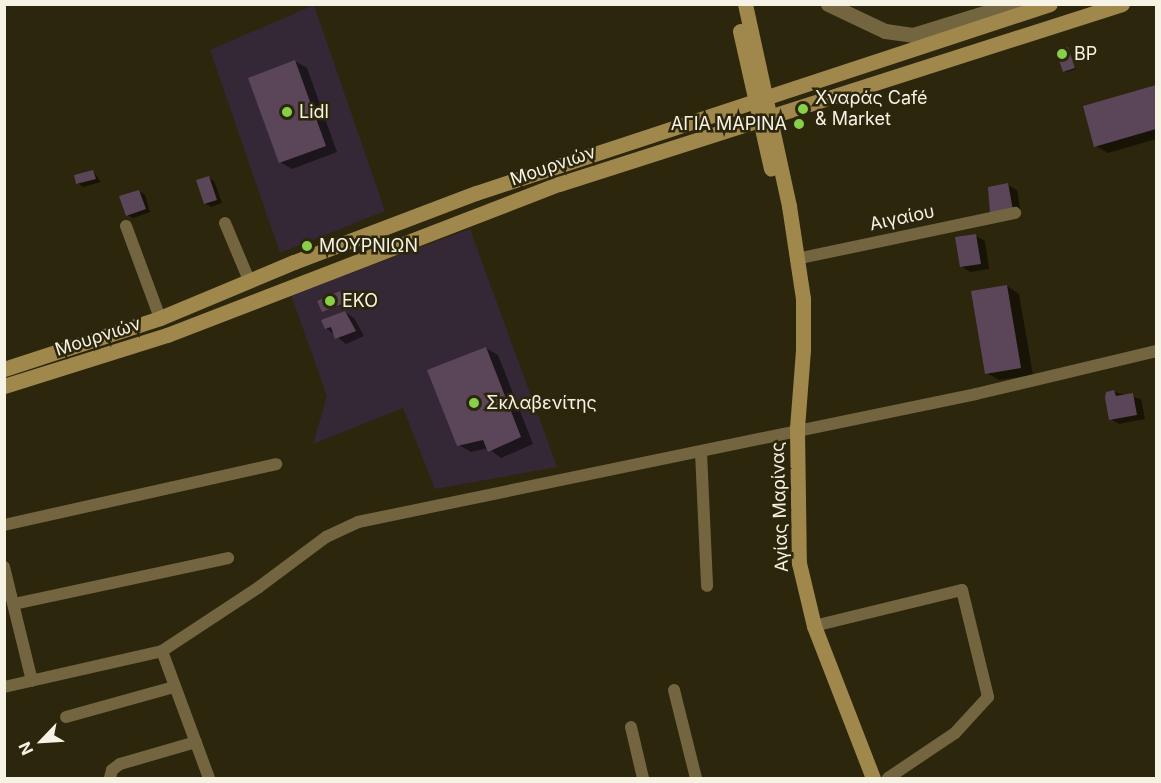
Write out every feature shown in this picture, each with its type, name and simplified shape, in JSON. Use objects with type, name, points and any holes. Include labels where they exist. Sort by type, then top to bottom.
[{"type":"main road","name":"Αγίας Μαρίνας","points":[[736,4],[789,222],[803,298],[804,350],[796,428],[797,542],[814,626],[873,778]]},
{"type":"main road","name":"Αγίας Μαρίνας","points":[[745,4],[752,70]]},
{"type":"main road","name":"Μουρνιών","points":[[4,369],[160,318],[249,280],[476,193],[1050,4]]},
{"type":"main road","name":"Μουρνιών","points":[[4,386],[113,354],[482,211],[728,129],[1122,4]]},
{"type":"main road","points":[[724,111],[741,95],[752,70],[772,85],[792,90]]},
{"type":"main road","points":[[728,129],[749,134],[772,151],[780,127],[801,106]]},
{"type":"street","points":[[828,4],[885,31],[913,35],[1013,4]]},
{"type":"street","name":"Αιγαίου","points":[[796,259],[1015,213]]},
{"type":"street","points":[[225,223],[249,280]]},
{"type":"street","points":[[126,226],[160,318]]},
{"type":"street","points":[[4,687],[162,651],[259,587],[326,537],[358,522],[701,452],[796,428],[975,394],[1156,351]]},
{"type":"street","points":[[701,452],[707,586]]},
{"type":"street","points":[[4,525],[276,464]]},
{"type":"street","points":[[14,604],[228,558]]},
{"type":"street","points":[[4,567],[32,681]]},
{"type":"street","points":[[814,626],[962,590],[988,697],[955,733],[888,778]]},
{"type":"street","points":[[162,651],[209,778]]},
{"type":"street","points":[[66,717],[174,687]]},
{"type":"street","points":[[674,690],[696,778]]},
{"type":"street","points":[[631,727],[643,778]]},
{"type":"street","points":[[110,778],[112,770],[120,764],[196,742]]},
{"type":"shaded area","points":[[314,5],[385,211],[280,253],[210,50]]},
{"type":"shaded area","points":[[470,229],[557,467],[435,489],[403,408],[313,444],[327,396],[291,295]]},
{"type":"building","points":[[1068,47],[1075,68],[1063,72],[1056,51]]},
{"type":"building","name":"Lidl","points":[[295,60],[326,146],[279,163],[248,78]]},
{"type":"building","points":[[1156,85],[1156,129],[1094,147],[1083,106]]},
{"type":"building","points":[[93,170],[96,179],[76,184],[74,175]]},
{"type":"building","points":[[209,176],[217,200],[204,204],[196,180]]},
{"type":"building","points":[[1008,183],[1013,210],[990,214],[988,187]]},
{"type":"building","points":[[139,190],[146,209],[126,216],[119,196]]},
{"type":"building","points":[[976,234],[981,264],[960,267],[955,237]]},
{"type":"building","points":[[1007,285],[1021,368],[985,374],[971,291]]},
{"type":"building","points":[[340,291],[345,303],[322,312],[317,301]]},
{"type":"building","points":[[345,311],[356,331],[335,339],[331,327],[325,329],[321,320]]},
{"type":"building","name":"Σκλαβενίτης","points":[[486,347],[521,437],[488,452],[483,440],[457,446],[427,370]]},
{"type":"building","points":[[1114,390],[1116,396],[1133,393],[1137,415],[1109,420],[1106,392]]},
{"type":"place","name":"BP","points":[[1062,54]]},
{"type":"place","name":"Χναράς Café & Market","points":[[803,109]]},
{"type":"place","name":"Lidl","points":[[287,112]]},
{"type":"place","name":"ΑΓΙΑ ΜΑΡΙΝΑ","points":[[799,124]]},
{"type":"place","name":"ΜΟΥΡΝΙΩΝ","points":[[307,246]]},
{"type":"place","name":"EKO","points":[[330,301]]},
{"type":"place","name":"Σκλαβενίτης","points":[[474,403]]}]
